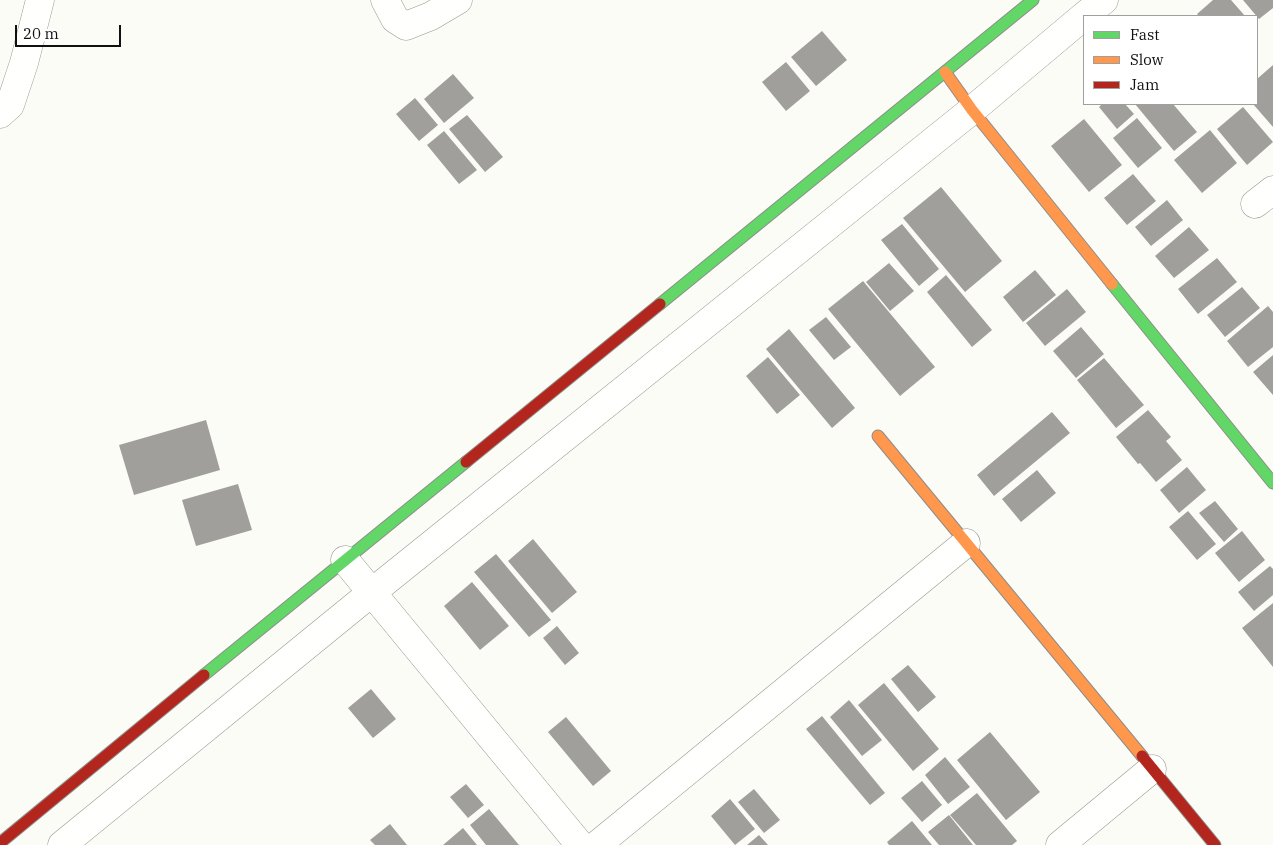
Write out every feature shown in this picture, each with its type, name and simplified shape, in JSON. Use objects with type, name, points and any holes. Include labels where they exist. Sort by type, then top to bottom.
[{"type":"street","points":[[0,114],[10,105],[24,62],[40,0]]},
{"type":"street","points":[[385,0],[395,19],[406,26],[431,16],[458,0]]},
{"type":"street","points":[[0,843],[1033,0]]},
{"type":"street","points":[[1085,15],[1104,0]]},
{"type":"street","points":[[62,845],[371,593],[972,110],[1083,17]]},
{"type":"street","points":[[945,72],[972,110],[1273,483]]},
{"type":"street","points":[[878,436],[1215,845]]},
{"type":"street","points":[[597,845],[966,542]]},
{"type":"street","points":[[345,560],[580,845]]},
{"type":"street","points":[[1060,845],[1152,769]]},
{"type":"building","points":[[1213,0],[1231,0],[1244,15],[1198,15]]},
{"type":"building","points":[[1243,0],[1273,0],[1273,8],[1259,19],[1258,15],[1256,15]]},
{"type":"building","points":[[822,31],[847,60],[816,86],[791,57]]},
{"type":"building","points":[[786,62],[810,91],[786,111],[762,82]]},
{"type":"building","points":[[1273,65],[1273,127],[1254,105],[1258,105],[1258,78]]},
{"type":"building","points":[[453,74],[474,98],[444,123],[424,99]]},
{"type":"building","points":[[415,98],[438,125],[419,141],[396,114]]},
{"type":"building","points":[[1101,105],[1126,105],[1134,114],[1117,129],[1099,107]]},
{"type":"building","points":[[1136,105],[1174,105],[1197,132],[1174,151]]},
{"type":"building","points":[[1243,107],[1273,142],[1247,165],[1217,129]]},
{"type":"building","points":[[467,115],[503,157],[485,172],[449,129]]},
{"type":"building","points":[[1137,118],[1162,148],[1138,168],[1113,138]]},
{"type":"building","points":[[1084,119],[1122,165],[1089,192],[1051,146]]},
{"type":"building","points":[[1210,130],[1237,163],[1202,193],[1174,160]]},
{"type":"building","points":[[444,131],[477,170],[459,184],[427,145]]},
{"type":"building","points":[[1133,174],[1156,201],[1127,225],[1104,198]]},
{"type":"building","points":[[941,187],[1002,261],[965,292],[903,218]]},
{"type":"building","points":[[1167,200],[1183,220],[1151,246],[1135,227]]},
{"type":"building","points":[[902,224],[939,269],[919,286],[881,240]]},
{"type":"building","points":[[1189,227],[1209,250],[1174,278],[1155,256]]},
{"type":"building","points":[[1217,258],[1237,282],[1198,314],[1178,289]]},
{"type":"building","points":[[889,263],[914,291],[890,311],[866,282]]},
{"type":"building","points":[[1035,270],[1056,295],[1023,322],[1003,297]]},
{"type":"building","points":[[946,275],[992,330],[972,347],[927,292]]},
{"type":"building","points":[[863,281],[935,367],[900,396],[828,309]]},
{"type":"building","points":[[1242,287],[1260,308],[1225,337],[1207,315]]},
{"type":"building","points":[[1067,289],[1086,312],[1045,346],[1026,323]]},
{"type":"building","points":[[1268,306],[1273,312],[1273,347],[1248,367],[1227,341]]},
{"type":"building","points":[[826,317],[851,347],[834,360],[809,330]]},
{"type":"building","points":[[1081,327],[1104,354],[1076,378],[1053,351]]},
{"type":"building","points":[[789,329],[855,408],[832,428],[766,349]]},
{"type":"building","points":[[1273,355],[1273,395],[1253,372]]},
{"type":"building","points":[[768,357],[800,395],[777,414],[746,376]]},
{"type":"building","points":[[1104,358],[1144,405],[1116,428],[1077,380]]},
{"type":"building","points":[[1148,410],[1171,437],[1166,441],[1182,460],[1156,482],[1116,437]]},
{"type":"building","points":[[1052,412],[1070,433],[994,496],[977,475]]},
{"type":"building","points":[[206,420],[220,470],[134,495],[119,445]]},
{"type":"building","points":[[1187,467],[1206,490],[1179,513],[1160,490]]},
{"type":"building","points":[[1037,470],[1056,493],[1021,522],[1002,499]]},
{"type":"building","points":[[238,484],[252,530],[196,546],[182,500]]},
{"type":"building","points":[[1215,501],[1238,529],[1224,542],[1199,513]]},
{"type":"building","points":[[1188,511],[1216,544],[1197,560],[1169,527]]},
{"type":"building","points":[[1242,531],[1265,560],[1239,582],[1215,553]]},
{"type":"building","points":[[533,539],[577,592],[552,613],[508,561]]},
{"type":"building","points":[[496,554],[551,620],[529,637],[474,572]]},
{"type":"building","points":[[1270,566],[1273,569],[1273,595],[1254,611],[1238,592]]},
{"type":"building","points":[[472,582],[509,626],[480,650],[444,606]]},
{"type":"building","points":[[1273,603],[1273,667],[1242,628]]},
{"type":"building","points":[[557,626],[579,653],[565,665],[543,638]]},
{"type":"building","points":[[908,665],[936,697],[918,712],[891,679]]},
{"type":"building","points":[[884,683],[939,749],[913,771],[858,705]]},
{"type":"building","points":[[371,689],[396,719],[373,738],[348,708]]},
{"type":"building","points":[[849,700],[882,740],[862,756],[830,717]]},
{"type":"building","points":[[822,716],[885,793],[870,805],[806,729]]},
{"type":"building","points":[[566,717],[611,771],[593,786],[548,732]]},
{"type":"building","points":[[990,732],[1040,792],[1006,820],[957,760]]},
{"type":"building","points":[[945,757],[970,787],[948,804],[925,775]]},
{"type":"building","points":[[922,781],[942,805],[922,822],[901,798]]},
{"type":"building","points":[[466,784],[484,805],[468,818],[450,797]]},
{"type":"building","points":[[754,789],[780,820],[764,833],[738,802]]},
{"type":"building","points":[[977,793],[1017,841],[1012,845],[976,845],[950,815]]},
{"type":"building","points":[[730,799],[755,829],[735,845],[711,816]]},
{"type":"building","points":[[489,809],[519,845],[486,845],[470,825]]},
{"type":"building","points":[[949,815],[973,845],[939,845],[928,832]]},
{"type":"building","points":[[912,821],[932,845],[889,845],[887,842]]},
{"type":"building","points":[[390,824],[407,845],[375,845],[370,840]]},
{"type":"building","points":[[463,828],[477,845],[443,845]]},
{"type":"building","points":[[759,835],[768,845],[747,845]]},
{"type":"traffic: fast","points":[[660,304],[1033,0]]},
{"type":"traffic: fast","points":[[1112,284],[1273,483]]},
{"type":"traffic: fast","points":[[204,675],[466,462]]},
{"type":"traffic: slow","points":[[945,72],[972,110],[1112,284]]},
{"type":"traffic: slow","points":[[878,436],[1142,756]]},
{"type":"traffic: jam","points":[[466,462],[660,304]]},
{"type":"traffic: jam","points":[[0,843],[204,675]]},
{"type":"traffic: jam","points":[[1142,756],[1215,845]]}]
